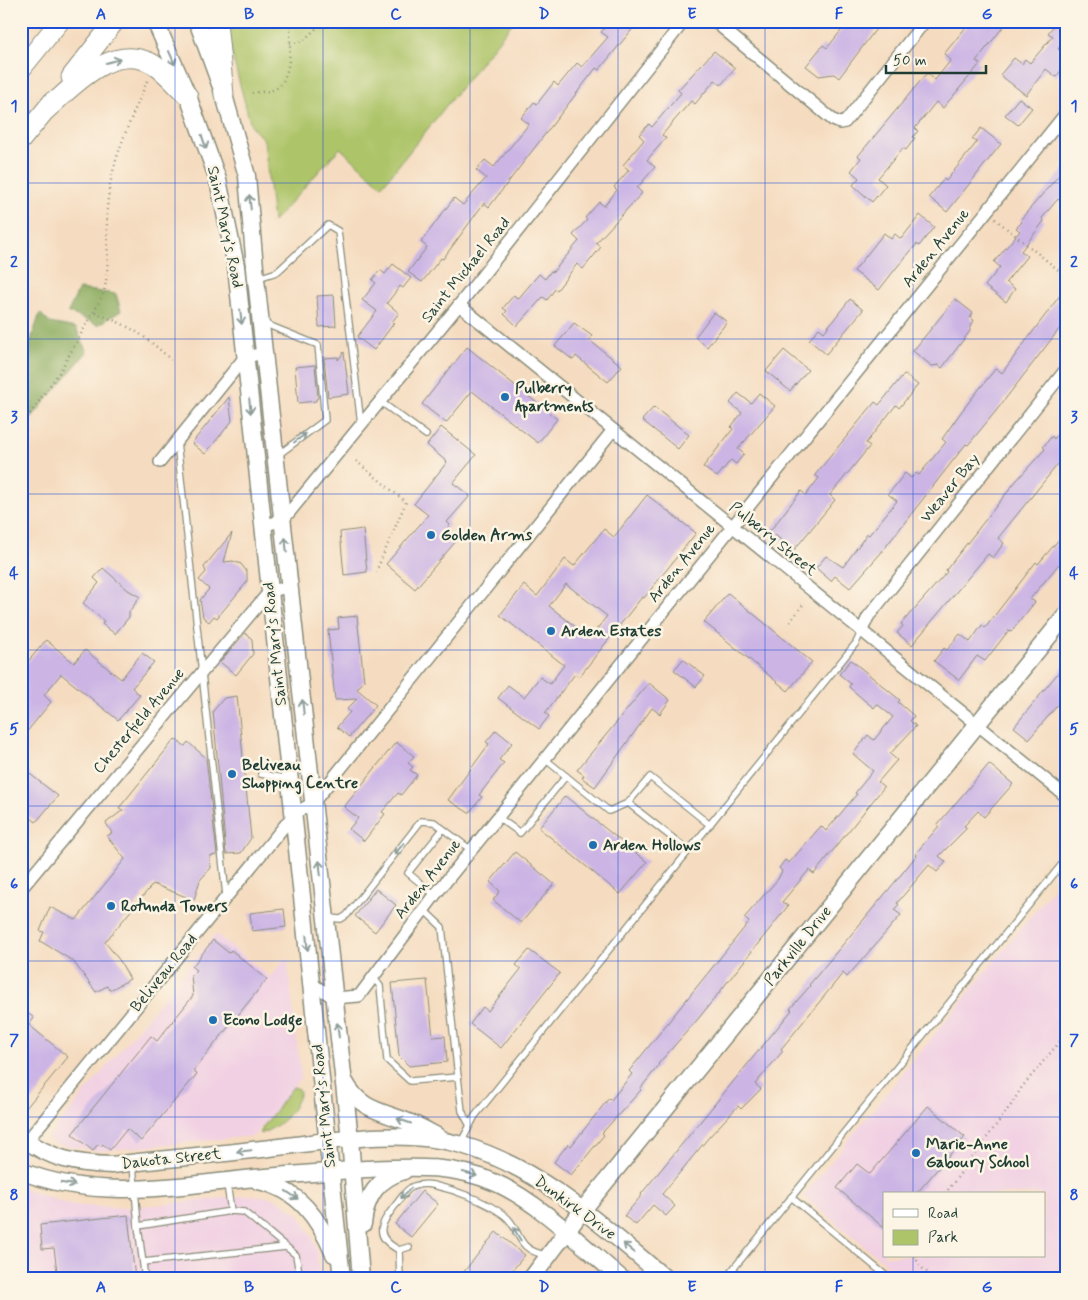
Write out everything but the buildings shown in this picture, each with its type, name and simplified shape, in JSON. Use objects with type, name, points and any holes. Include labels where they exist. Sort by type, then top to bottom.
[{"type":"main road","points":[[21,140],[115,21]]},
{"type":"main road","name":"Saint Mary’s Road","points":[[155,21],[188,96],[218,180],[236,266],[269,592],[295,813],[341,1274]]},
{"type":"main road","name":"Saint Mary’s Road","points":[[197,21],[224,95],[247,176],[256,279],[350,1139],[361,1279]]},
{"type":"main road","points":[[217,21],[224,95]]},
{"type":"main road","points":[[21,69],[55,26]]},
{"type":"main road","points":[[46,110],[95,68],[115,59],[136,59],[153,64],[188,96]]},
{"type":"main road","name":"Parkville Drive","points":[[531,1279],[568,1233],[582,1211],[1067,614]]},
{"type":"main road","points":[[343,1078],[352,1095],[362,1104],[412,1123],[454,1143]]},
{"type":"main road","name":"Dunkirk Drive","points":[[327,1142],[350,1139],[405,1138],[454,1143],[537,1178],[582,1211],[666,1279]]},
{"type":"main road","name":"Dakota Street","points":[[23,1142],[48,1155],[73,1161],[112,1165],[327,1142]]},
{"type":"main road","points":[[359,1258],[365,1205],[387,1176],[422,1166]]},
{"type":"main road","name":"Dunkirk Drive","points":[[331,1172],[422,1166],[468,1173],[496,1183],[525,1200],[568,1233],[622,1279]]},
{"type":"main road","name":"Dakota Street","points":[[21,1171],[39,1178],[99,1189],[136,1190],[331,1172]]},
{"type":"main road","points":[[246,1179],[281,1188],[304,1204],[326,1235],[341,1274]]},
{"type":"street","name":"Saint Michael Road","points":[[283,520],[459,305],[684,21]]},
{"type":"street","points":[[714,21],[836,122],[845,122],[926,21]]},
{"type":"street","name":"Arden Avenue","points":[[334,998],[359,996],[471,850],[1067,112]]},
{"type":"street","name":"Pulberry Street","points":[[459,305],[1067,798]]},
{"type":"street","points":[[160,462],[245,357],[264,353]]},
{"type":"street","name":"Weaver Bay","points":[[862,630],[868,617],[1067,368]]},
{"type":"street","points":[[313,803],[613,430]]},
{"type":"street","points":[[262,526],[283,520]]},
{"type":"street","points":[[269,592],[290,586]]},
{"type":"street","name":"Chesterfield Avenue","points":[[21,889],[269,592]]},
{"type":"street","name":"Beliveau Road","points":[[23,1142],[295,813],[313,803]]},
{"type":"street","points":[[311,983],[334,998]]},
{"type":"lane","points":[[256,279],[277,272],[328,224],[338,231],[356,403],[361,426]]},
{"type":"lane","points":[[261,322],[318,345],[325,420],[276,457]]},
{"type":"lane","points":[[381,402],[426,435]]},
{"type":"lane","points":[[177,440],[226,898]]},
{"type":"lane","points":[[454,1143],[856,643],[862,630]]},
{"type":"lane","points":[[545,759],[609,810],[628,803],[650,777],[710,825]]},
{"type":"lane","points":[[261,774],[291,780]]},
{"type":"lane","points":[[498,817],[520,833],[566,776]]},
{"type":"lane","points":[[628,803],[689,851]]},
{"type":"lane","points":[[325,917],[335,920],[347,915],[421,821],[434,822],[471,850]]},
{"type":"lane","points":[[435,895],[408,873],[443,829]]},
{"type":"lane","points":[[725,1279],[1067,858]]},
{"type":"lane","points":[[424,910],[442,927],[462,1111],[469,1124]]},
{"type":"lane","points":[[373,977],[380,986],[387,1060],[410,1081],[458,1077]]},
{"type":"lane","points":[[133,1163],[138,1226],[145,1279]]},
{"type":"lane","points":[[227,1182],[231,1211]]},
{"type":"lane","points":[[399,1250],[384,1239],[381,1231],[382,1222],[407,1190],[413,1186],[432,1185],[489,1206],[511,1222],[516,1235],[526,1247],[538,1254],[549,1256]]},
{"type":"lane","points":[[791,1197],[890,1279]]},
{"type":"lane","points":[[138,1226],[231,1211],[244,1212],[296,1255],[300,1279]]},
{"type":"lane","points":[[143,1262],[286,1247]]},
{"type":"lane","points":[[399,1250],[409,1247]]},
{"type":"lane","points":[[399,1250],[400,1279]]},
{"type":"path","points":[[252,93],[276,88],[283,82],[286,74],[290,44],[290,21]]},
{"type":"path","points":[[290,44],[303,41],[324,21]]},
{"type":"path","points":[[21,426],[60,373],[95,312],[107,283],[107,210],[110,182],[120,144],[153,64]]},
{"type":"path","points":[[986,212],[1067,277]]},
{"type":"path","points":[[95,312],[125,324],[146,336],[172,360]]},
{"type":"path","points":[[21,434],[25,437],[25,453]]},
{"type":"path","points":[[356,461],[406,502],[375,574]]},
{"type":"path","points":[[790,622],[805,602]]},
{"type":"path","points":[[946,1192],[1011,1105],[1022,1087],[1067,1033]]},
{"type":"path","points":[[915,1258],[932,1278]]},
{"type":"shaded area","points":[[1067,872],[1067,1279],[905,1279],[803,1196]]},
{"type":"shaded area","points":[[216,934],[270,977],[287,957],[301,1077],[254,1136],[99,1151],[57,1144],[47,1139]]},
{"type":"shaded area","points":[[21,1188],[70,1205],[125,1208],[254,1195],[277,1199],[299,1215],[312,1237],[317,1251],[319,1279],[21,1279]]},
{"type":"green space","points":[[223,21],[514,21],[382,186],[340,148],[273,222],[264,140],[251,126]]},
{"type":"green space","points":[[79,289],[116,294],[121,311],[98,325],[68,312]]},
{"type":"green space","points":[[40,313],[50,323],[76,328],[87,352],[21,430],[21,351],[28,349]]},
{"type":"green space","points":[[293,1087],[297,1088],[300,1092],[286,1118],[268,1131],[260,1134],[263,1127]]},
{"type":"place","name":"Pulberry Apartments","points":[[505,397]]},
{"type":"place","name":"Golden Arms","points":[[431,535]]},
{"type":"place","name":"Arden Estates","points":[[551,631]]},
{"type":"place","name":"Beliveau Shopping Centre","points":[[232,774]]},
{"type":"place","name":"Arden Hollows","points":[[593,845]]},
{"type":"place","name":"Rotunda Towers","points":[[111,906]]},
{"type":"place","name":"Econo Lodge","points":[[213,1020]]},
{"type":"place","name":"Marie-Anne Gaboury School","points":[[916,1153]]}]
